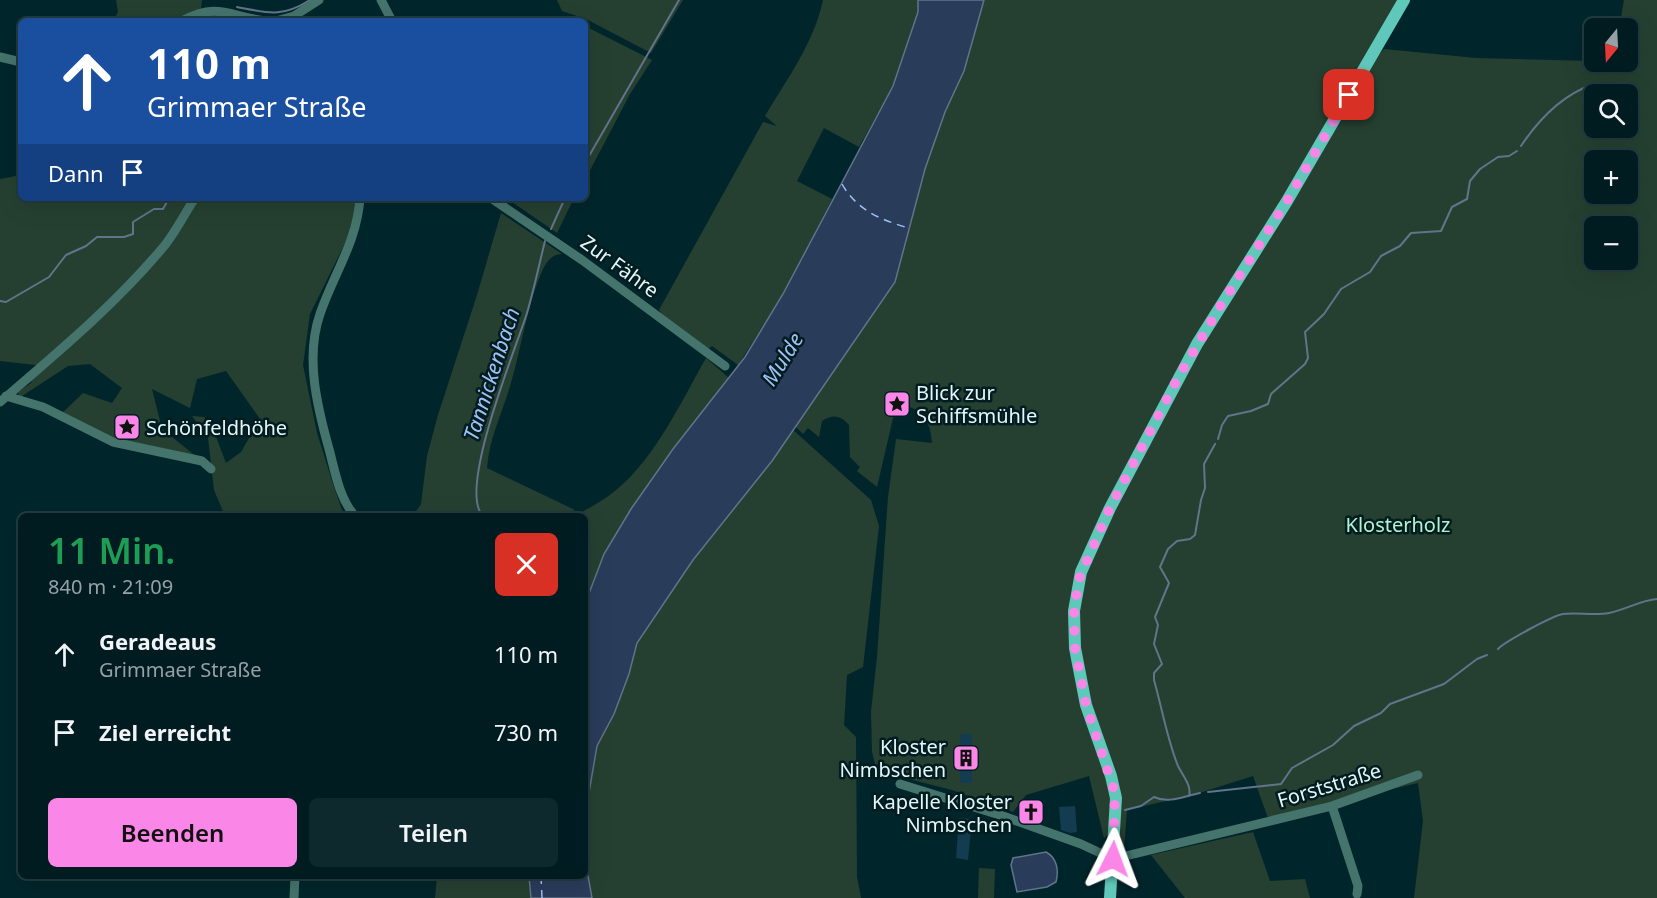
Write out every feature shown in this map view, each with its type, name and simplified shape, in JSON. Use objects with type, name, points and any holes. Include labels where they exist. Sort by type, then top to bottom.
[{"type":"main road","points":[[1110,898],[1116,798],[1113,782],[1086,705],[1075,648],[1074,610],[1084,563],[1123,481],[1197,344],[1287,201],[1404,0]]},
{"type":"street","points":[[291,18],[319,0]]},
{"type":"street","points":[[381,0],[390,18]]},
{"type":"street","points":[[186,18],[212,4],[260,18]]},
{"type":"street","points":[[0,57],[18,61]]},
{"type":"street","points":[[3,399],[54,355],[128,284],[165,244],[193,201]]},
{"type":"street","points":[[353,513],[343,498],[324,431],[314,383],[313,350],[319,315],[356,231],[360,201]]},
{"type":"street","name":"Zur Fähre","points":[[495,201],[582,260],[725,366]]},
{"type":"street","points":[[3,399],[43,407],[113,442],[202,461],[211,469]]},
{"type":"street","name":"Forststraße","points":[[1113,859],[1332,806],[1418,776]]},
{"type":"street","points":[[900,784],[974,805],[1081,844],[1113,859]]},
{"type":"street","points":[[1332,806],[1358,886],[1357,894]]},
{"type":"street","points":[[294,898],[295,879]]},
{"type":"green space","points":[[116,0],[202,0],[200,16],[224,15],[228,18],[115,18],[118,12]]},
{"type":"green space","points":[[557,0],[683,0],[651,53],[588,18],[562,11]]},
{"type":"green space","points":[[823,0],[918,0],[918,12],[893,86],[859,147],[824,128],[797,181],[832,199],[783,294],[738,365],[712,346],[705,352],[672,328],[659,310],[763,122],[777,126],[765,116],[806,46]]},
{"type":"green space","points":[[984,0],[1400,0],[1176,375],[1070,610],[1110,783],[1112,821],[1108,835],[1104,838],[1089,776],[1026,795],[1013,812],[952,790],[889,774],[875,764],[872,752],[871,712],[888,497],[896,439],[932,443],[930,431],[926,420],[913,408],[906,406],[903,415],[894,414],[877,487],[857,471],[860,467],[850,457],[849,425],[843,419],[830,417],[822,421],[819,437],[808,428],[803,434],[795,426],[895,282],[925,169],[945,112],[964,71]]},
{"type":"green space","name":"Klosterholz","points":[[1624,0],[1657,0],[1657,898],[1414,898],[1423,821],[1418,783],[1268,818],[1253,776],[1196,794],[1127,810],[1124,849],[1119,849],[1118,834],[1081,665],[1077,622],[1087,564],[1167,404],[1372,61],[1384,49],[1476,58],[1584,61],[1584,72],[1638,72],[1638,18],[1621,18]]},
{"type":"green space","points":[[588,28],[652,60],[630,94],[588,174]]},
{"type":"green space","points":[[18,176],[18,201],[359,201],[360,213],[310,314],[303,365],[317,433],[344,513],[224,513],[214,490],[208,437],[192,416],[204,417],[213,429],[226,463],[241,452],[260,419],[226,371],[197,379],[190,408],[152,389],[162,429],[202,461],[124,446],[60,415],[83,393],[112,403],[122,388],[90,364],[68,366],[19,398],[18,392],[31,383],[36,365],[0,361],[0,179]]},
{"type":"green space","points":[[510,201],[573,201],[557,233]]},
{"type":"green space","points":[[501,213],[562,254],[549,260],[539,279],[511,383],[493,435],[487,468],[575,510],[570,513],[415,513],[421,504],[427,456],[438,415]]},
{"type":"green space","points":[[706,358],[729,378],[663,462],[633,506],[603,558],[588,596],[588,513],[580,513],[607,497],[623,484],[651,452]]},
{"type":"green space","points":[[792,429],[871,500],[879,526],[863,667],[847,675],[844,725],[856,737],[857,877],[861,898],[592,898],[588,876],[588,798],[597,746],[614,714],[629,674],[637,643],[693,560],[772,461]]},
{"type":"green space","points":[[1253,832],[1270,881],[1305,879],[1310,898],[1185,898],[1151,855]]},
{"type":"green space","points":[[979,868],[995,869],[994,898],[978,898]]},
{"type":"green space","points":[[437,879],[529,879],[531,898],[435,898]]},
{"type":"water","name":"Mulde","points":[[918,0],[984,0],[964,71],[945,112],[925,169],[895,282],[772,461],[693,560],[637,643],[629,674],[614,714],[597,746],[588,798],[588,596],[604,554],[631,509],[673,449],[745,357],[783,294],[893,86],[918,12]]},
{"type":"water","points":[[1046,852],[1053,858],[1056,865],[1056,882],[1047,887],[1017,892],[1011,865],[1013,858]]},
{"type":"water","points":[[588,876],[592,898],[531,898],[529,879],[588,879]]},
{"type":"building","name":"Kloster Nimbschen","points":[[960,734],[972,734],[972,783],[960,783]]},
{"type":"building","points":[[1075,806],[1077,832],[1070,833],[1061,830],[1059,807]]},
{"type":"building","points":[[959,818],[972,819],[968,860],[956,858]]},
{"type":"waterway","name":"Tannickenbach","points":[[237,7],[283,12],[310,0]]},
{"type":"waterway","name":"Tannickenbach","points":[[588,158],[679,0]]},
{"type":"waterway","points":[[1521,146],[1553,109],[1584,88]]},
{"type":"waterway","points":[[1218,439],[1222,425],[1228,416],[1251,411],[1268,404],[1271,394],[1305,364],[1308,358],[1305,332],[1324,314],[1341,289],[1370,272],[1381,256],[1400,246],[1411,233],[1441,231],[1452,207],[1467,199],[1470,181],[1480,169],[1498,157],[1509,156],[1517,151]]},
{"type":"waterway","name":"Tannickenbach","points":[[0,301],[6,302],[49,277],[66,255],[86,246],[97,237],[124,237],[133,234],[133,222],[154,209],[163,209],[167,201]]},
{"type":"waterway","name":"Tannickenbach","points":[[551,229],[564,201]]},
{"type":"waterway","name":"Tannickenbach","points":[[482,513],[477,502],[477,479],[483,450],[501,386],[527,313],[545,241]]},
{"type":"waterway","points":[[1189,796],[1188,785],[1171,745],[1154,680],[1154,673],[1162,664],[1154,644],[1158,625],[1155,617],[1169,583],[1160,567],[1168,549],[1177,541],[1190,539],[1195,535],[1205,488],[1204,464],[1215,444]]},
{"type":"waterway","points":[[1498,649],[1519,635],[1563,614],[1609,613],[1657,599]]},
{"type":"waterway","points":[[1208,792],[1281,784],[1292,768],[1333,745],[1354,726],[1381,713],[1390,704],[1444,684],[1477,659],[1487,655]]},
{"type":"waterway","points":[[1125,810],[1141,806],[1154,797],[1171,800],[1200,793]]},
{"type":"ferry route","points":[[842,184],[854,200],[869,212],[905,227]]},
{"type":"ferry route","points":[[541,879],[542,898]]},
{"type":"place","name":"Blick zur Schiffsmühle","points":[[897,404]]},
{"type":"place","name":"Schönfeldhöhe","points":[[127,427]]},
{"type":"place","name":"Kloster Nimbschen","points":[[966,758]]},
{"type":"place","name":"Kapelle Kloster Nimbschen","points":[[1031,812]]},
{"type":"route","points":[[1113,859],[1115,793],[1086,705],[1077,665],[1073,623],[1079,579],[1084,563],[1110,508],[1179,376],[1287,201],[1349,95]]}]
